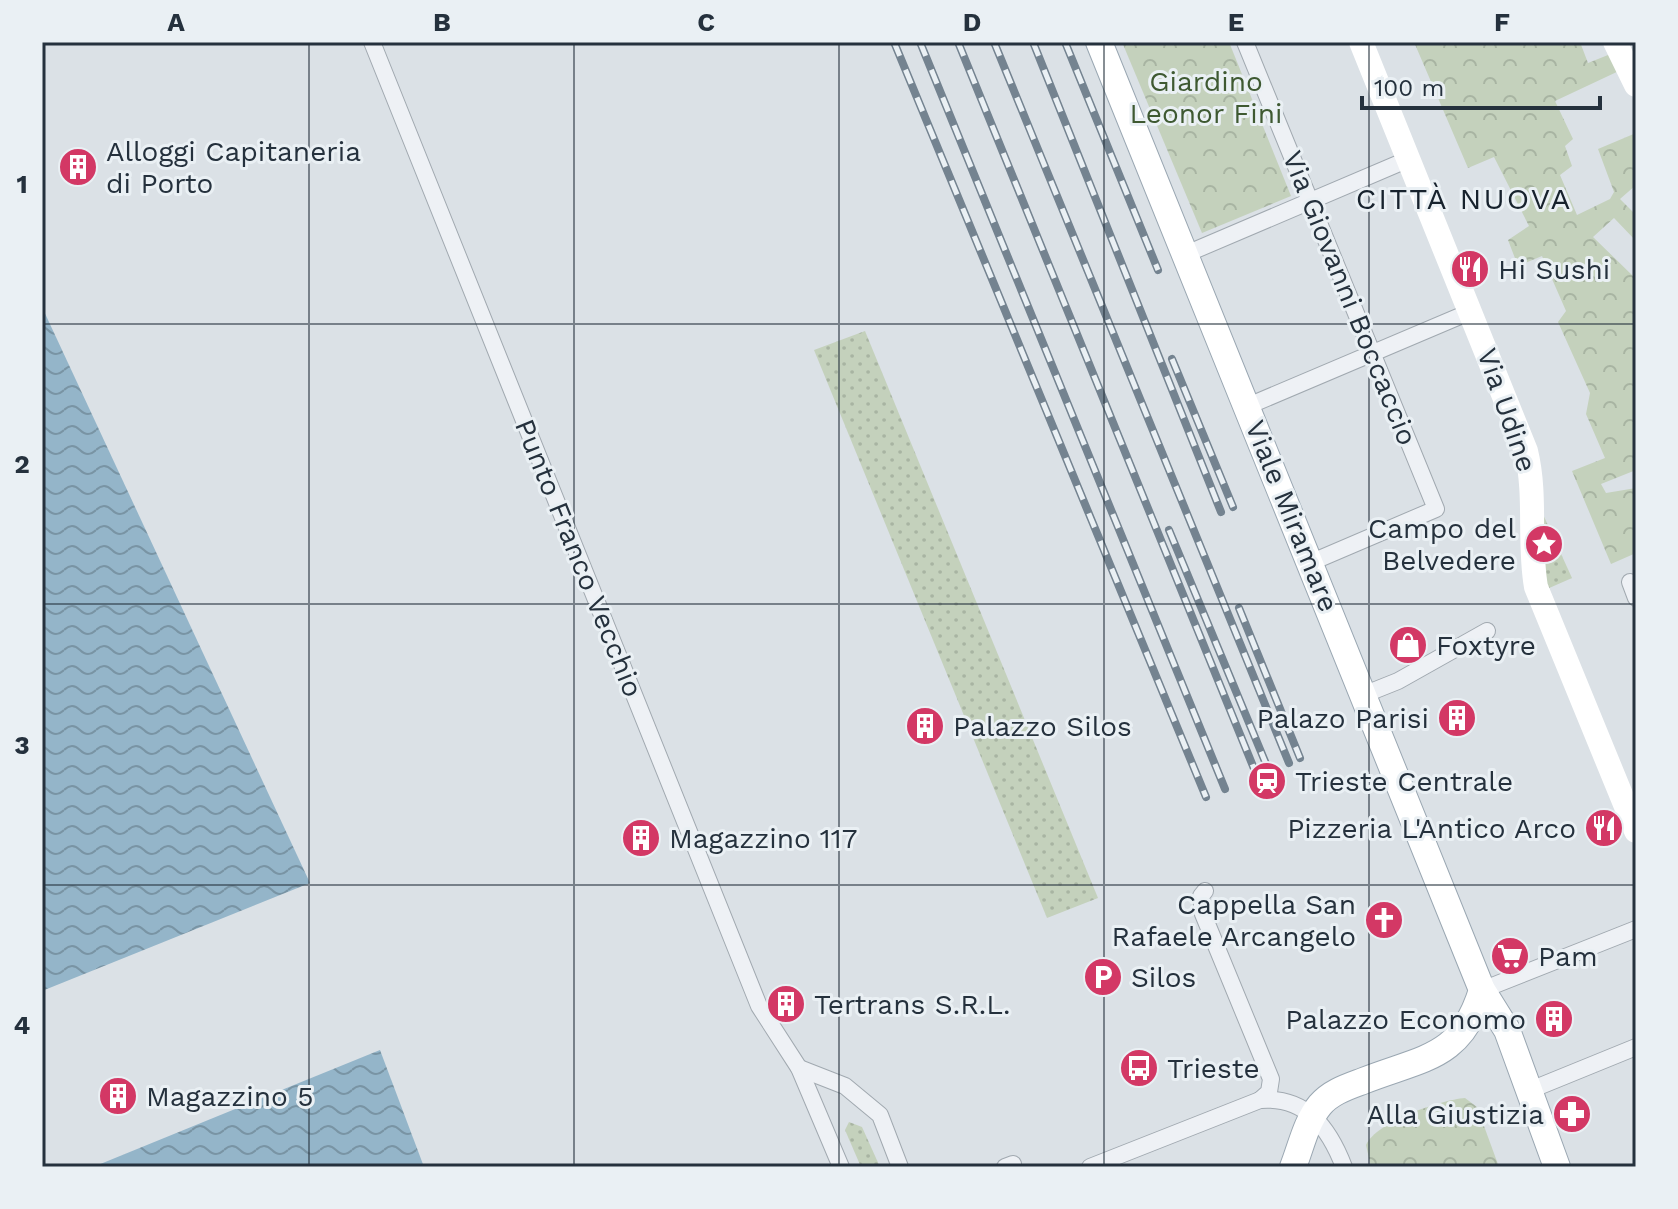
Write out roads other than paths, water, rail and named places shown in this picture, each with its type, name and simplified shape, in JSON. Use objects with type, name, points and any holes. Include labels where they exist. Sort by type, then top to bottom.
[{"type":"main road","name":"Viale Miramare","points":[[1099,42],[1312,562],[1482,990],[1507,1030],[1557,1167]]},
{"type":"main road","name":"Via Udine","points":[[1361,42],[1526,451],[1534,497],[1533,570],[1536,587],[1636,831]]},
{"type":"main road","points":[[1615,42],[1636,85]]},
{"type":"main road","points":[[1293,1167],[1313,1115],[1340,1090],[1453,1044],[1465,1033],[1482,990]]},
{"type":"main road","points":[[1300,1167],[1311,1167]]},
{"type":"street","name":"Punto Franco Vecchio","points":[[372,42],[759,1006],[799,1068],[841,1167]]},
{"type":"street","name":"Via Giovanni Boccaccio","points":[[1245,42],[1436,509],[1312,562]]},
{"type":"street","points":[[1186,254],[1409,159]]},
{"type":"street","points":[[1248,406],[1472,311]]},
{"type":"street","points":[[1363,695],[1398,681],[1487,631]]},
{"type":"street","points":[[1090,1167],[1260,1100],[1269,1092],[1271,1079],[1203,914],[1201,896],[1205,891]]},
{"type":"street","points":[[1482,990],[1636,929]]},
{"type":"street","points":[[1528,1091],[1636,1047]]},
{"type":"street","points":[[799,1068],[845,1086],[880,1115],[900,1167]]},
{"type":"street","points":[[1260,1100],[1289,1101],[1313,1115],[1333,1140],[1344,1167]]},
{"type":"water","points":[[42,307],[310,883],[42,991]]},
{"type":"water","points":[[380,1050],[424,1167],[93,1167]]},
{"type":"railway","points":[[894,42],[1206,797]]},
{"type":"railway","points":[[920,42],[1225,789]]},
{"type":"railway","points":[[958,42],[1257,776]]},
{"type":"railway","points":[[994,42],[1289,763]]},
{"type":"railway","points":[[1033,42],[1221,512]]},
{"type":"railway","points":[[1065,42],[1158,270]]},
{"type":"railway","points":[[1172,359],[1233,507]]},
{"type":"railway","points":[[1169,530],[1269,771]]},
{"type":"railway","points":[[1239,608],[1300,758]]},
{"type":"place","name":"Alloggi Capitaneria di Porto","points":[[78,167]]},
{"type":"place","name":"Hi Sushi","points":[[1470,269]]},
{"type":"place","name":"Campo del Belvedere","points":[[1544,544]]},
{"type":"place","name":"Foxtyre","points":[[1408,645]]},
{"type":"place","name":"Palazo Parisi","points":[[1457,718]]},
{"type":"place","name":"Palazzo Silos","points":[[925,726]]},
{"type":"place","name":"Trieste Centrale","points":[[1267,781]]},
{"type":"place","name":"Pizzeria L'Antico Arco","points":[[1604,828]]},
{"type":"place","name":"Magazzino 117","points":[[641,838]]},
{"type":"place","name":"Cappella San Rafaele Arcangelo","points":[[1384,920]]},
{"type":"place","name":"Pam","points":[[1510,956]]},
{"type":"place","name":"Silos","points":[[1103,977]]},
{"type":"place","name":"Tertrans S.R.L.","points":[[786,1004]]},
{"type":"place","name":"Palazzo Economo","points":[[1554,1019]]},
{"type":"place","name":"Trieste","points":[[1139,1068]]},
{"type":"place","name":"Magazzino 5","points":[[118,1096]]},
{"type":"place","name":"Alla Giustizia","points":[[1572,1114]]},
{"type":"district","name":"CITTÀ NUOVA","points":[[1464,198]]},
{"type":"park label","name":"Giardino Leonor Fini","points":[[1206,97]]}]
